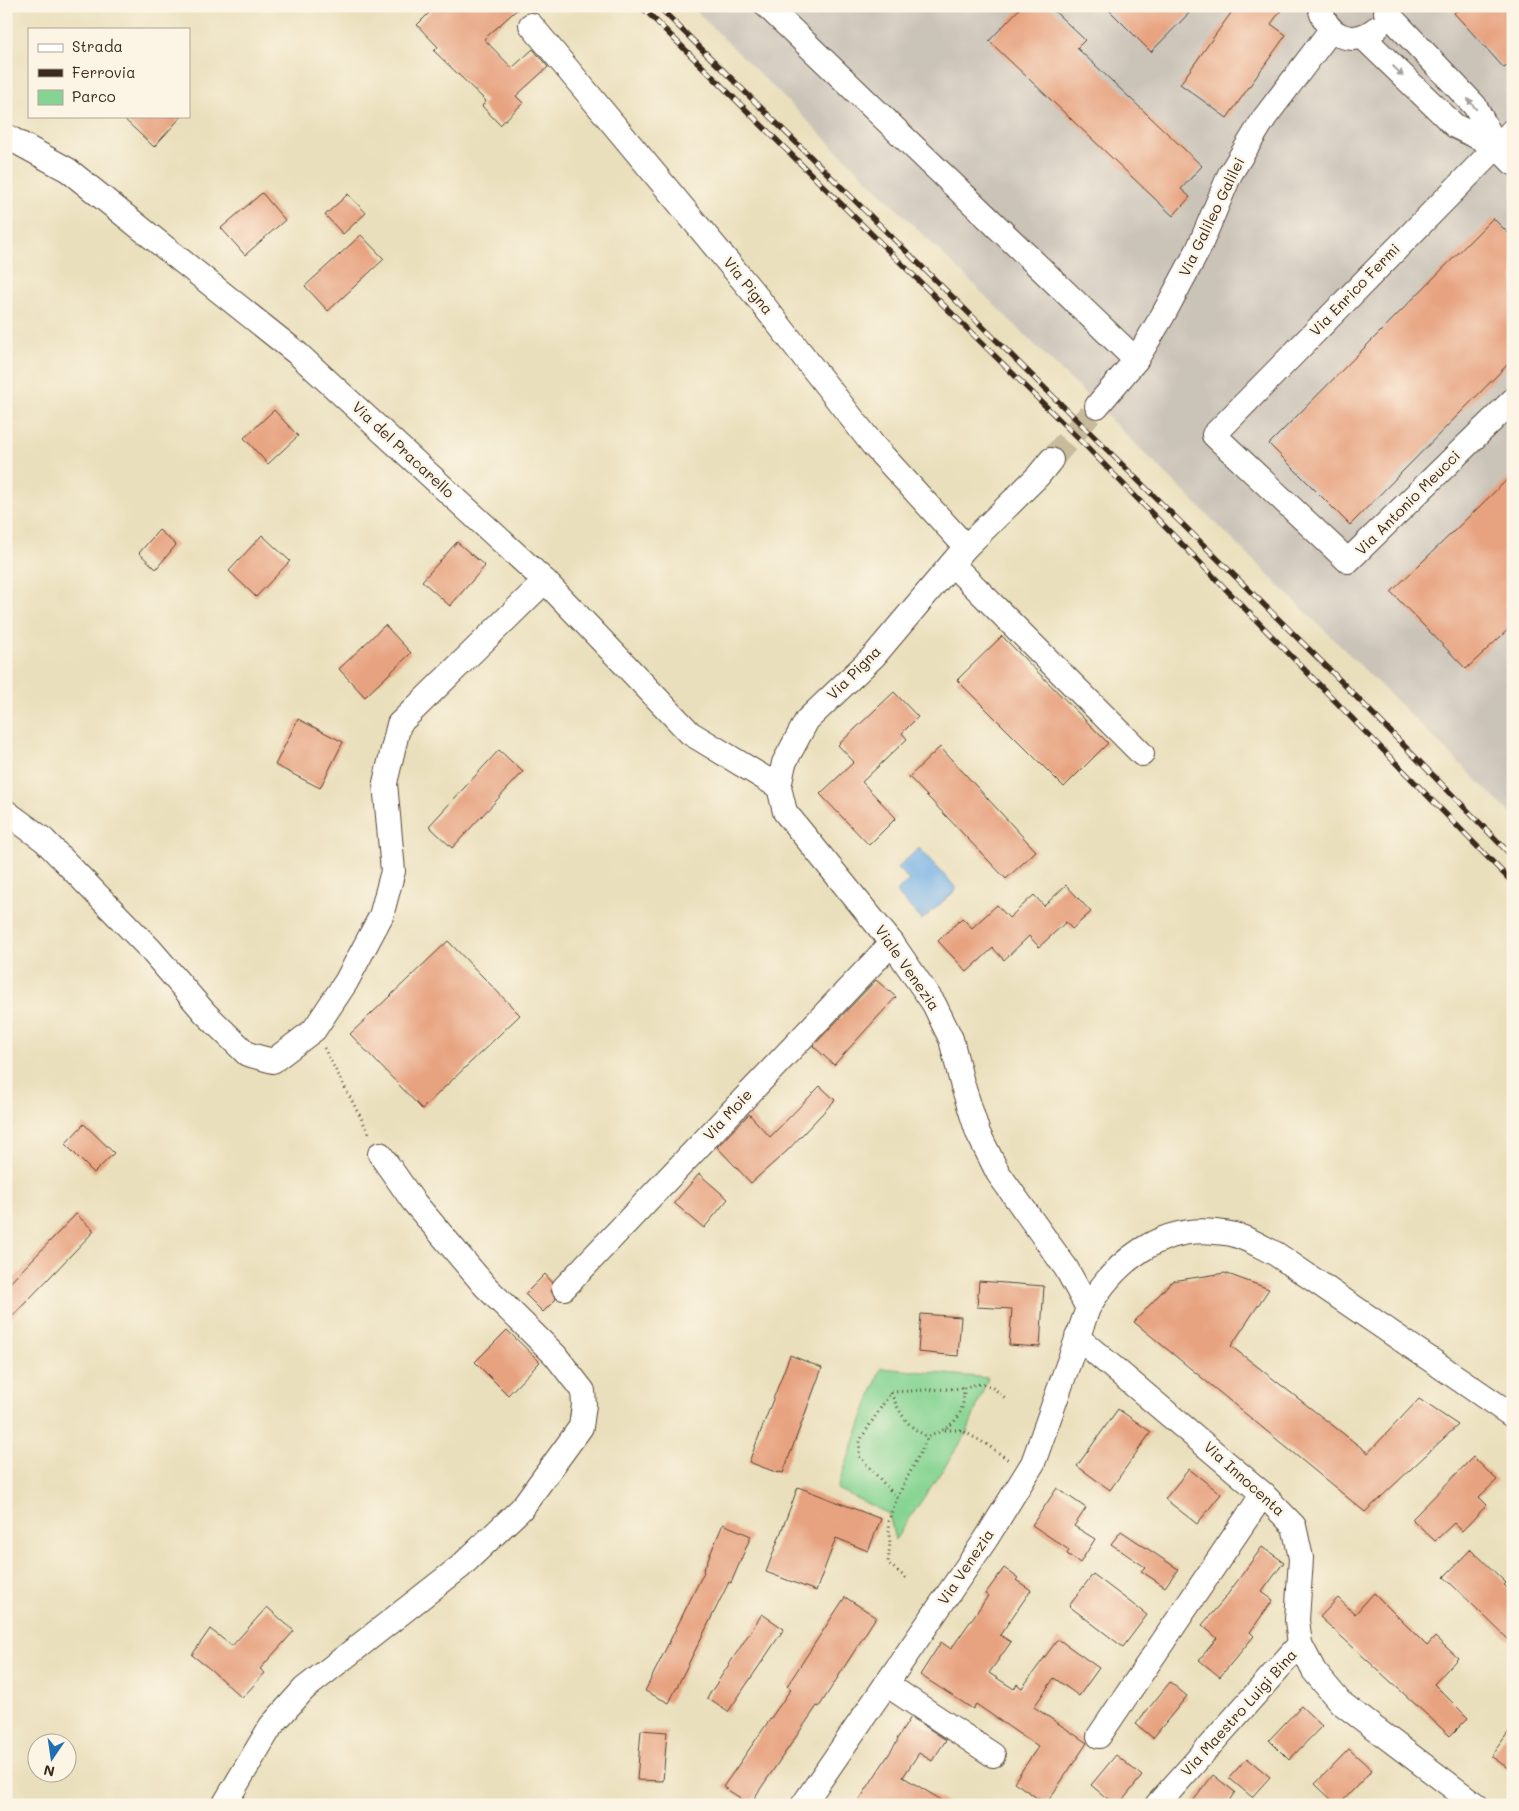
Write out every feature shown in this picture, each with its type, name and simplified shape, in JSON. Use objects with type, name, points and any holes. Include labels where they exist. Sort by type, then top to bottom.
[{"type":"street","points":[[767,6],[1136,360],[1097,406]]},
{"type":"street","points":[[1320,6],[1325,23],[1331,30],[1341,36],[1352,38],[1363,37],[1378,27],[1383,20],[1386,9]]},
{"type":"street","points":[[1386,9],[1504,138],[1513,163]]},
{"type":"street","name":"Via Pigna","points":[[531,25],[757,297],[959,555]]},
{"type":"street","name":"Via Galileo Galilei","points":[[1136,360],[1198,250],[1230,174],[1265,117],[1331,30]]},
{"type":"street","points":[[1363,37],[1455,126],[1504,138]]},
{"type":"street","name":"Via del Pracarello","points":[[6,136],[68,170],[298,354],[545,581],[690,733],[779,786]]},
{"type":"street","name":"Via Enrico Fermi","points":[[1214,435],[1504,138]]},
{"type":"street","name":"Via Antonio Meucci","points":[[1214,435],[1348,561],[1513,400]]},
{"type":"street","name":"Via Pigna","points":[[779,786],[784,763],[807,720],[874,656],[959,555],[1038,476],[1051,460]]},
{"type":"street","points":[[959,555],[1142,754]]},
{"type":"street","points":[[6,812],[44,840],[150,949],[206,1013],[247,1054],[272,1061],[314,1030],[346,982],[381,916],[392,871],[385,783],[400,724],[545,581]]},
{"type":"street","name":"Viale Venezia","points":[[779,786],[785,812],[892,943],[934,1004],[951,1039],[962,1083],[978,1132],[998,1173],[1066,1268],[1094,1299]]},
{"type":"street","name":"Via Moie","points":[[564,1288],[892,943]]},
{"type":"street","points":[[224,1805],[271,1726],[304,1689],[460,1567],[522,1509],[581,1427],[584,1405],[583,1390],[555,1355],[486,1287],[413,1201],[380,1154]]},
{"type":"street","points":[[1094,1299],[1120,1265],[1145,1247],[1180,1232],[1204,1231],[1237,1235],[1276,1254],[1513,1416]]},
{"type":"street","name":"Via Venezia","points":[[804,1805],[986,1539],[1033,1463],[1077,1337],[1094,1299]]},
{"type":"street","name":"Via Innocenta","points":[[1077,1337],[1263,1494],[1294,1526],[1301,1558],[1297,1620],[1300,1644],[1314,1671],[1340,1702],[1476,1805]]},
{"type":"street","points":[[1099,1736],[1263,1494]]},
{"type":"street","name":"Via Maestro Luigi Bina","points":[[1158,1805],[1300,1644]]},
{"type":"street","points":[[886,1684],[992,1755]]},
{"type":"path","points":[[314,1030],[380,1154]]},
{"type":"path","points":[[891,1392],[964,1388],[977,1383],[994,1387],[1007,1401]]},
{"type":"path","points":[[906,1578],[888,1563],[890,1543],[888,1522],[897,1498],[928,1436],[944,1430],[957,1420],[964,1402],[964,1388]]},
{"type":"path","points":[[891,1392],[902,1417],[916,1431],[928,1436]]},
{"type":"path","points":[[891,1392],[860,1440],[859,1456],[897,1498]]},
{"type":"path","points":[[944,1430],[961,1430],[986,1444],[1026,1473]]},
{"type":"shaded area","points":[[691,6],[1513,6],[1513,816]]},
{"type":"green space","points":[[881,1368],[988,1378],[966,1435],[895,1540],[889,1514],[837,1489]]},
{"type":"water","points":[[919,848],[957,889],[922,920],[896,892],[909,880],[897,868]]},
{"type":"building","points":[[436,6],[521,6],[484,39],[512,68],[533,49],[548,67],[516,96],[523,103],[500,125],[482,106],[486,101],[434,51],[438,47],[417,25]]},
{"type":"building","points":[[1022,6],[1049,6],[1085,40],[1077,48],[1202,166],[1181,189],[1190,197],[1173,216],[989,41]]},
{"type":"building","points":[[1105,6],[1196,6],[1151,52]]},
{"type":"building","points":[[1236,6],[1284,6],[1271,24],[1286,35],[1227,118],[1180,84]]},
{"type":"building","points":[[1462,6],[1513,6],[1513,61],[1504,68],[1454,13]]},
{"type":"building","points":[[123,118],[180,118],[154,147]]},
{"type":"building","points":[[262,193],[285,220],[245,255],[221,228]]},
{"type":"building","points":[[348,194],[366,213],[343,234],[325,215]]},
{"type":"building","points":[[1493,218],[1513,238],[1513,359],[1350,525],[1269,444]]},
{"type":"building","points":[[361,235],[384,259],[328,311],[305,286]]},
{"type":"building","points":[[274,410],[298,436],[268,464],[244,438]]},
{"type":"building","points":[[1513,474],[1513,625],[1466,669],[1391,592]]},
{"type":"building","points":[[159,530],[176,545],[156,569],[139,553]]},
{"type":"building","points":[[262,535],[290,561],[256,597],[229,571]]},
{"type":"building","points":[[457,542],[485,566],[450,606],[422,581]]},
{"type":"building","points":[[385,625],[411,653],[365,697],[339,669]]},
{"type":"building","points":[[1002,636],[1108,743],[1064,787],[957,680]]},
{"type":"building","points":[[894,692],[918,717],[902,733],[907,739],[862,782],[896,818],[869,845],[820,794],[854,762],[838,745]]},
{"type":"building","points":[[298,719],[343,742],[320,788],[275,765]]},
{"type":"building","points":[[940,747],[1036,851],[1006,879],[909,777]]},
{"type":"building","points":[[499,750],[523,772],[452,848],[429,826]]},
{"type":"building","points":[[1066,885],[1091,912],[1072,929],[1066,922],[1039,947],[1029,936],[1004,960],[993,948],[967,972],[938,941],[962,918],[972,928],[997,905],[1009,918],[1034,895],[1044,906]]},
{"type":"building","points":[[448,941],[520,1015],[422,1109],[350,1034]]},
{"type":"building","points":[[876,980],[896,997],[834,1065],[813,1046]]},
{"type":"building","points":[[820,1086],[835,1100],[787,1151],[751,1183],[717,1147],[749,1114],[770,1137]]},
{"type":"building","points":[[84,1124],[114,1153],[94,1173],[65,1144]]},
{"type":"building","points":[[699,1174],[728,1199],[704,1228],[674,1203]]},
{"type":"building","points":[[76,1214],[94,1231],[6,1323],[6,1287]]},
{"type":"building","points":[[1225,1273],[1269,1289],[1231,1346],[1368,1453],[1419,1399],[1458,1425],[1365,1512],[1134,1322],[1172,1281]]},
{"type":"building","points":[[545,1274],[552,1282],[551,1291],[556,1299],[543,1312],[525,1294]]},
{"type":"building","points":[[979,1281],[1044,1286],[1040,1347],[1009,1345],[1012,1309],[977,1307]]},
{"type":"building","points":[[921,1314],[961,1317],[958,1356],[918,1352]]},
{"type":"building","points":[[507,1330],[540,1362],[508,1395],[475,1362]]},
{"type":"building","points":[[790,1355],[822,1368],[783,1473],[778,1473],[749,1462]]},
{"type":"building","points":[[1118,1409],[1151,1432],[1110,1490],[1077,1466]]},
{"type":"building","points":[[1473,1457],[1497,1480],[1479,1497],[1487,1505],[1462,1531],[1454,1523],[1435,1541],[1412,1519]]},
{"type":"building","points":[[1189,1469],[1221,1494],[1197,1524],[1165,1499]]},
{"type":"building","points":[[798,1487],[881,1519],[868,1551],[836,1538],[816,1591],[766,1572]]},
{"type":"building","points":[[1057,1488],[1086,1508],[1074,1526],[1095,1539],[1080,1563],[1067,1554],[1069,1550],[1032,1525]]},
{"type":"building","points":[[723,1524],[751,1536],[731,1583],[729,1582],[669,1703],[645,1691],[704,1572]]},
{"type":"building","points":[[1121,1531],[1178,1569],[1165,1587],[1141,1571],[1145,1567],[1111,1544]]},
{"type":"building","points":[[1262,1547],[1284,1562],[1262,1592],[1273,1600],[1250,1632],[1254,1636],[1220,1677],[1199,1660],[1217,1638],[1202,1625],[1225,1598]]},
{"type":"building","points":[[1471,1549],[1506,1583],[1504,1585],[1513,1593],[1513,1644],[1444,1577]]},
{"type":"building","points":[[1004,1568],[1018,1578],[1016,1580],[1031,1590],[1000,1635],[1011,1642],[989,1673],[1014,1689],[1017,1684],[1022,1688],[1058,1639],[1099,1668],[1079,1696],[1054,1678],[1034,1707],[1087,1743],[1046,1804],[1014,1782],[1038,1747],[976,1704],[973,1709],[920,1675],[941,1642],[951,1649],[988,1596],[985,1594]]},
{"type":"building","points":[[1093,1574],[1147,1615],[1123,1647],[1069,1606]]},
{"type":"building","points":[[1374,1593],[1427,1646],[1435,1637],[1458,1658],[1434,1684],[1468,1718],[1450,1736],[1320,1617],[1338,1598],[1355,1614]]},
{"type":"building","points":[[845,1597],[876,1617],[819,1707],[817,1706],[750,1804],[723,1787],[791,1689],[787,1686]]},
{"type":"building","points":[[267,1607],[294,1631],[260,1669],[265,1673],[242,1698],[192,1655],[210,1629],[232,1646]]},
{"type":"building","points":[[762,1614],[784,1629],[728,1712],[707,1698]]},
{"type":"building","points":[[1170,1682],[1187,1696],[1153,1738],[1136,1724]]},
{"type":"building","points":[[1301,1706],[1322,1726],[1289,1760],[1269,1740]]},
{"type":"building","points":[[911,1717],[946,1740],[932,1761],[919,1753],[903,1777],[950,1805],[856,1805],[898,1740]]},
{"type":"building","points":[[1513,1726],[1513,1772],[1491,1756]]},
{"type":"building","points":[[641,1730],[667,1732],[663,1781],[637,1780]]},
{"type":"building","points":[[1349,1749],[1372,1770],[1337,1805],[1315,1784]]},
{"type":"building","points":[[1116,1755],[1142,1776],[1119,1805],[1115,1805],[1091,1785]]},
{"type":"building","points":[[1247,1758],[1270,1777],[1252,1797],[1229,1778]]},
{"type":"building","points":[[1213,1775],[1235,1792],[1226,1805],[1190,1805]]},
{"type":"tunnel","points":[[1051,460],[1097,406]]},
{"type":"railway","points":[[641,6],[1087,447],[1513,883]]},
{"type":"railway","points":[[658,6],[1328,668],[1513,857]]}]
